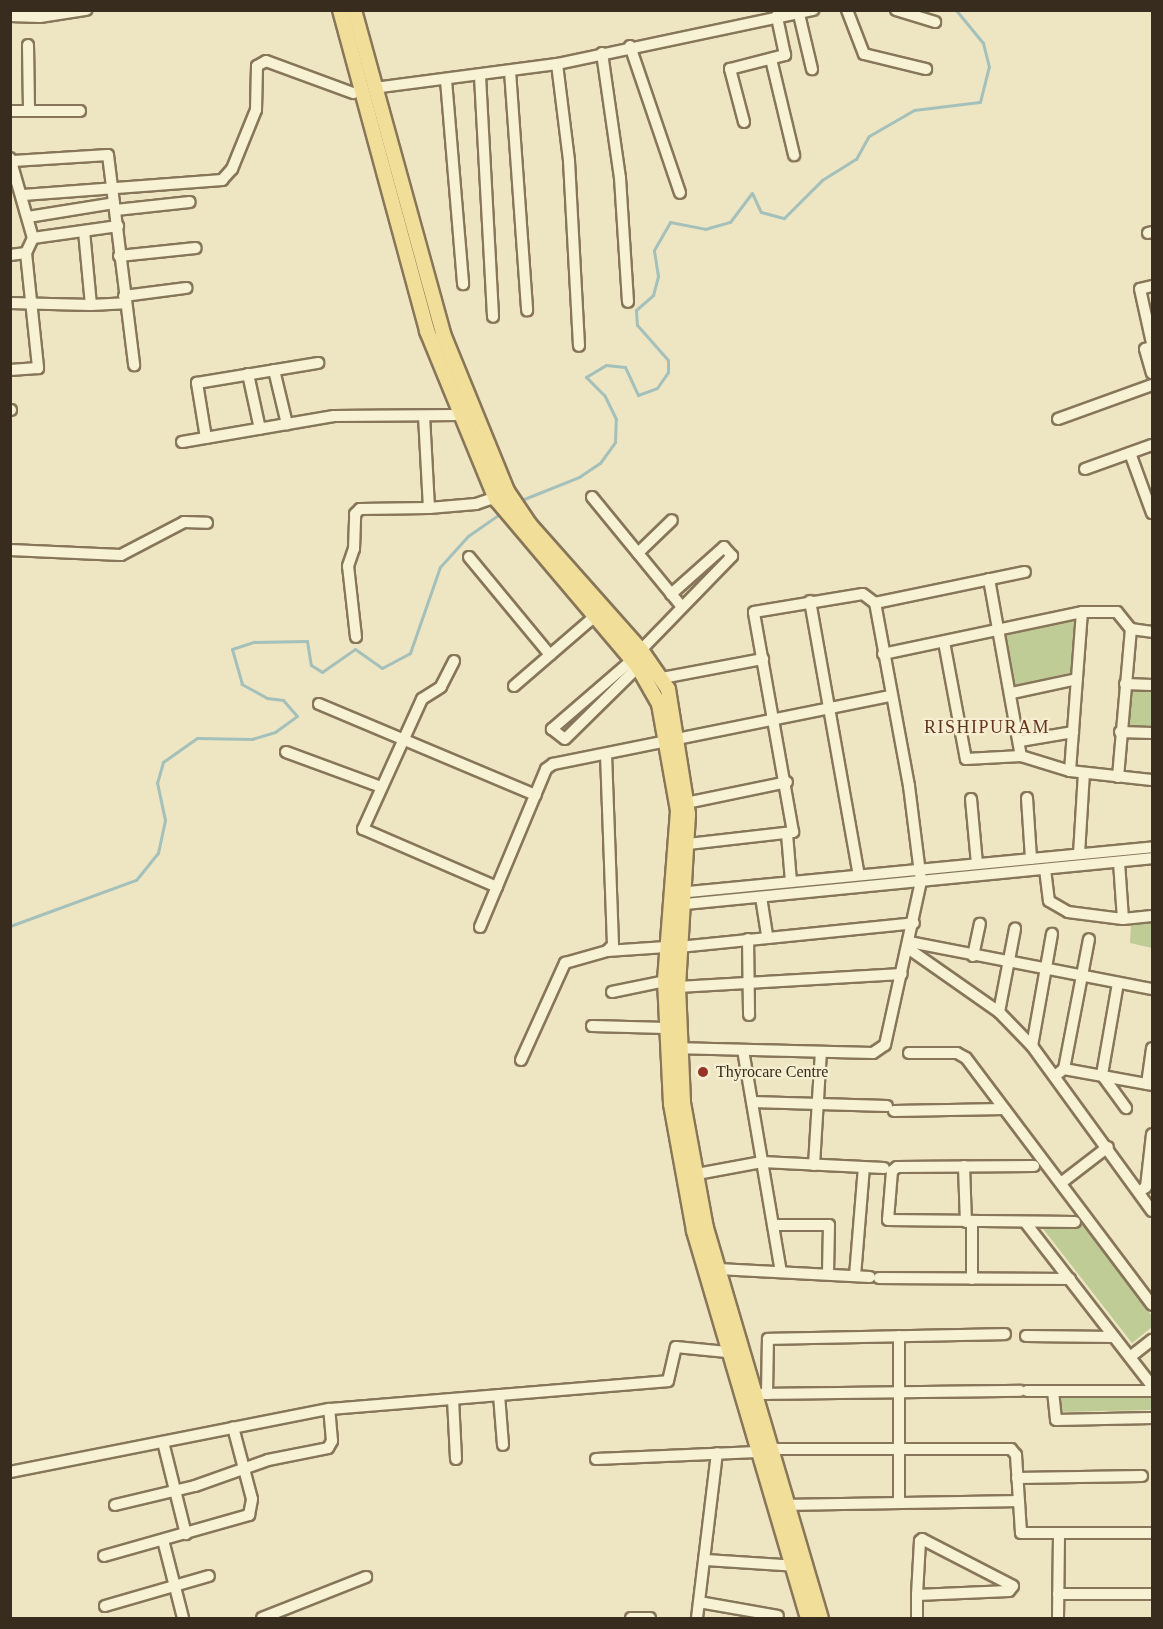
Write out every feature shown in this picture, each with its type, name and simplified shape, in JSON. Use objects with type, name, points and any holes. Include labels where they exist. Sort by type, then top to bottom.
[{"type":"main road","points":[[340,10],[411,280],[459,415],[504,499],[524,528],[594,617],[637,659],[662,678],[678,811],[677,899],[672,984],[671,1104],[694,1231],[727,1352],[763,1450],[800,1566],[821,1618]]},
{"type":"main road","points":[[354,10],[451,359],[504,499]]},
{"type":"main road","points":[[524,528],[637,659],[659,704],[687,803],[688,844],[677,899]]},
{"type":"main road","points":[[672,984],[666,1028],[673,1048],[697,1174],[718,1269],[753,1394],[763,1450],[787,1505],[808,1618]]},
{"type":"street","points":[[10,16],[40,17],[86,10]]},
{"type":"street","points":[[374,88],[480,76],[557,64],[630,46],[813,10]]},
{"type":"street","points":[[847,10],[864,54],[926,69]]},
{"type":"street","points":[[896,10],[935,22]]},
{"type":"street","points":[[799,12],[812,69]]},
{"type":"street","points":[[744,122],[730,69],[786,53],[777,16]]},
{"type":"street","points":[[28,45],[29,110]]},
{"type":"street","points":[[630,46],[680,193]]},
{"type":"street","points":[[602,53],[620,178],[628,302]]},
{"type":"street","points":[[771,59],[794,155]]},
{"type":"street","points":[[23,195],[213,183],[228,176],[256,110],[257,66],[266,60],[353,93]]},
{"type":"street","points":[[557,64],[568,161],[579,346]]},
{"type":"street","points":[[510,71],[527,310]]},
{"type":"street","points":[[480,76],[493,317]]},
{"type":"street","points":[[446,80],[464,284]]},
{"type":"street","points":[[10,111],[80,111]]},
{"type":"street","points":[[10,370],[38,368],[26,253],[33,238],[12,159],[108,154],[134,365]]},
{"type":"street","points":[[28,217],[115,206],[190,202]]},
{"type":"street","points":[[33,238],[118,226]]},
{"type":"street","points":[[84,231],[92,305]]},
{"type":"street","points":[[119,256],[196,248]]},
{"type":"street","points":[[10,255],[26,253]]},
{"type":"street","points":[[1152,285],[1140,289],[1152,345],[1145,349],[1152,373]]},
{"type":"street","points":[[10,303],[92,305],[186,288]]},
{"type":"street","points":[[206,438],[197,383],[318,363]]},
{"type":"street","points":[[274,370],[287,424]]},
{"type":"street","points":[[248,374],[260,429]]},
{"type":"street","points":[[1059,419],[1152,385]]},
{"type":"street","points":[[182,442],[334,416],[459,415]]},
{"type":"street","points":[[424,417],[429,507]]},
{"type":"street","points":[[1085,468],[1152,444]]},
{"type":"street","points":[[1130,453],[1152,513]]},
{"type":"street","points":[[592,497],[682,608]]},
{"type":"street","points":[[356,637],[348,566],[354,549],[356,511],[429,507],[504,499]]},
{"type":"street","points":[[638,553],[672,520]]},
{"type":"street","points":[[10,550],[122,555],[184,522],[207,522]]},
{"type":"street","points":[[637,659],[552,729],[565,739],[637,659],[682,608],[732,556],[724,547],[671,594]]},
{"type":"street","points":[[469,557],[550,656]]},
{"type":"street","points":[[874,603],[1025,572]]},
{"type":"street","points":[[989,579],[1012,693],[1021,756]]},
{"type":"street","points":[[673,1048],[821,1052],[882,1049],[910,946],[921,881],[909,786],[874,603],[864,594],[810,601],[754,612],[794,829],[787,834],[688,844]]},
{"type":"street","points":[[810,601],[827,710],[859,875]]},
{"type":"street","points":[[883,654],[1082,612],[1117,612],[1131,629],[1152,632]]},
{"type":"street","points":[[1070,771],[1082,612]]},
{"type":"street","points":[[514,686],[594,617]]},
{"type":"street","points":[[1118,777],[1120,732],[1131,629]]},
{"type":"street","points":[[944,642],[970,771]]},
{"type":"street","points":[[662,678],[763,659]]},
{"type":"street","points":[[454,661],[441,687],[422,699],[363,829],[497,887]]},
{"type":"street","points":[[1012,693],[1077,679]]},
{"type":"street","points":[[1125,684],[1152,685]]},
{"type":"street","points":[[480,927],[546,769],[553,764],[890,696]]},
{"type":"street","points":[[319,704],[536,795]]},
{"type":"street","points":[[1020,741],[1073,732]]},
{"type":"street","points":[[1120,732],[1152,733]]},
{"type":"street","points":[[286,752],[381,787]]},
{"type":"street","points":[[606,755],[613,945],[607,951]]},
{"type":"street","points":[[966,759],[1021,756],[1070,771],[1152,780]]},
{"type":"street","points":[[1079,854],[1084,772]]},
{"type":"street","points":[[687,803],[786,782]]},
{"type":"street","points":[[1027,798],[1031,858]]},
{"type":"street","points":[[971,799],[977,864]]},
{"type":"street","points":[[787,834],[791,882]]},
{"type":"street","points":[[677,899],[791,882],[1152,847]]},
{"type":"street","points":[[677,899],[761,897],[1152,858]]},
{"type":"street","points":[[1119,862],[1123,919]]},
{"type":"street","points":[[1045,869],[1049,901],[1058,908],[1094,918],[1123,919],[1152,916]]},
{"type":"street","points":[[761,897],[767,936]]},
{"type":"street","points":[[521,1060],[565,963],[607,951],[673,947],[914,923]]},
{"type":"street","points":[[973,956],[980,924]]},
{"type":"street","points":[[999,1012],[1015,929]]},
{"type":"street","points":[[1032,1046],[1052,934]]},
{"type":"street","points":[[748,939],[749,1015]]},
{"type":"street","points":[[1060,1072],[1089,939]]},
{"type":"street","points":[[910,946],[1152,990]]},
{"type":"street","points":[[910,946],[999,1012],[1060,1072],[1108,1147],[1146,1188]]},
{"type":"street","points":[[612,992],[672,984],[902,974]]},
{"type":"street","points":[[1118,983],[1102,1075],[1126,1108]]},
{"type":"street","points":[[592,1026],[666,1028]]},
{"type":"street","points":[[1060,1072],[1102,1075],[1150,1085],[1152,1048]]},
{"type":"street","points":[[743,1050],[781,1272]]},
{"type":"street","points":[[814,1165],[821,1052]]},
{"type":"street","points":[[909,1053],[961,1054],[1152,1305]]},
{"type":"street","points":[[752,1102],[891,1109],[1004,1109]]},
{"type":"street","points":[[1152,1134],[1146,1188],[1152,1211]]},
{"type":"street","points":[[1060,1183],[1108,1147]]},
{"type":"street","points":[[697,1174],[762,1162],[884,1168]]},
{"type":"street","points":[[964,1166],[972,1279]]},
{"type":"street","points":[[1034,1166],[894,1168],[888,1220],[1075,1221]]},
{"type":"street","points":[[855,1276],[864,1167]]},
{"type":"street","points":[[1026,1222],[1152,1389]]},
{"type":"street","points":[[773,1225],[829,1226],[828,1274]]},
{"type":"street","points":[[718,1269],[874,1278],[1070,1279]]},
{"type":"street","points":[[767,1394],[766,1340],[1005,1334]]},
{"type":"street","points":[[899,1336],[899,1503]]},
{"type":"street","points":[[1026,1336],[1114,1337]]},
{"type":"street","points":[[1130,1357],[1152,1340]]},
{"type":"street","points":[[10,1472],[329,1409],[668,1381],[676,1347],[727,1352]]},
{"type":"street","points":[[753,1394],[1152,1389]]},
{"type":"street","points":[[1053,1391],[1056,1420],[1152,1418]]},
{"type":"street","points":[[500,1395],[503,1445]]},
{"type":"street","points":[[453,1399],[456,1459]]},
{"type":"street","points":[[115,1506],[176,1491],[244,1468],[331,1447],[329,1409]]},
{"type":"street","points":[[104,1556],[249,1515],[252,1499],[233,1427]]},
{"type":"street","points":[[163,1442],[186,1534]]},
{"type":"street","points":[[596,1459],[763,1450],[1011,1449],[1016,1455],[1017,1501],[1021,1533],[1152,1533]]},
{"type":"street","points":[[697,1618],[706,1560],[717,1453]]},
{"type":"street","points":[[1017,1478],[1147,1475]]},
{"type":"street","points":[[787,1505],[1017,1501]]},
{"type":"street","points":[[1058,1618],[1059,1533]]},
{"type":"street","points":[[917,1595],[1009,1591],[1013,1586],[922,1539],[917,1595],[917,1618]]},
{"type":"street","points":[[163,1540],[183,1618]]},
{"type":"street","points":[[706,1560],[800,1566]]},
{"type":"street","points":[[105,1606],[209,1576]]},
{"type":"street","points":[[262,1618],[366,1577]]},
{"type":"street","points":[[1058,1594],[1152,1594]]},
{"type":"street","points":[[699,1602],[778,1616]]},
{"type":"street","points":[[631,1618],[650,1618]]},
{"type":"green space","points":[[1077,620],[1073,672],[1014,686],[1004,636]]},
{"type":"green space","points":[[1131,690],[1152,692],[1152,729],[1127,728]]},
{"type":"green space","points":[[1152,921],[1152,948],[1130,943],[1131,924]]},
{"type":"green space","points":[[1040,1225],[1083,1225],[1152,1316],[1152,1327],[1132,1343]]},
{"type":"green space","points":[[1058,1389],[1152,1389],[1152,1410],[1057,1412]]},
{"type":"waterway","points":[[519,501],[579,477],[600,463],[615,442],[616,419],[605,396],[586,377],[606,365],[625,367],[638,395],[657,388],[668,372],[668,360],[637,325],[636,310],[653,295],[658,276],[654,250],[670,222],[705,229],[730,222],[752,193],[761,212],[784,218],[822,180],[856,159],[869,136],[914,110],[980,102],[989,67],[983,43],[956,10]]},
{"type":"waterway","points":[[10,926],[136,880],[158,853],[165,820],[157,783],[163,762],[197,738],[252,739],[275,732],[297,716],[283,700],[267,698],[242,684],[232,649],[254,642],[307,641],[311,665],[322,672],[355,649],[382,668],[410,653],[440,567],[468,536],[501,513]]},
{"type":"place","name":"Thyrocare Centre","points":[[703,1072]]},
{"type":"district","name":"RISHIPURAM","points":[[987,727]]}]
